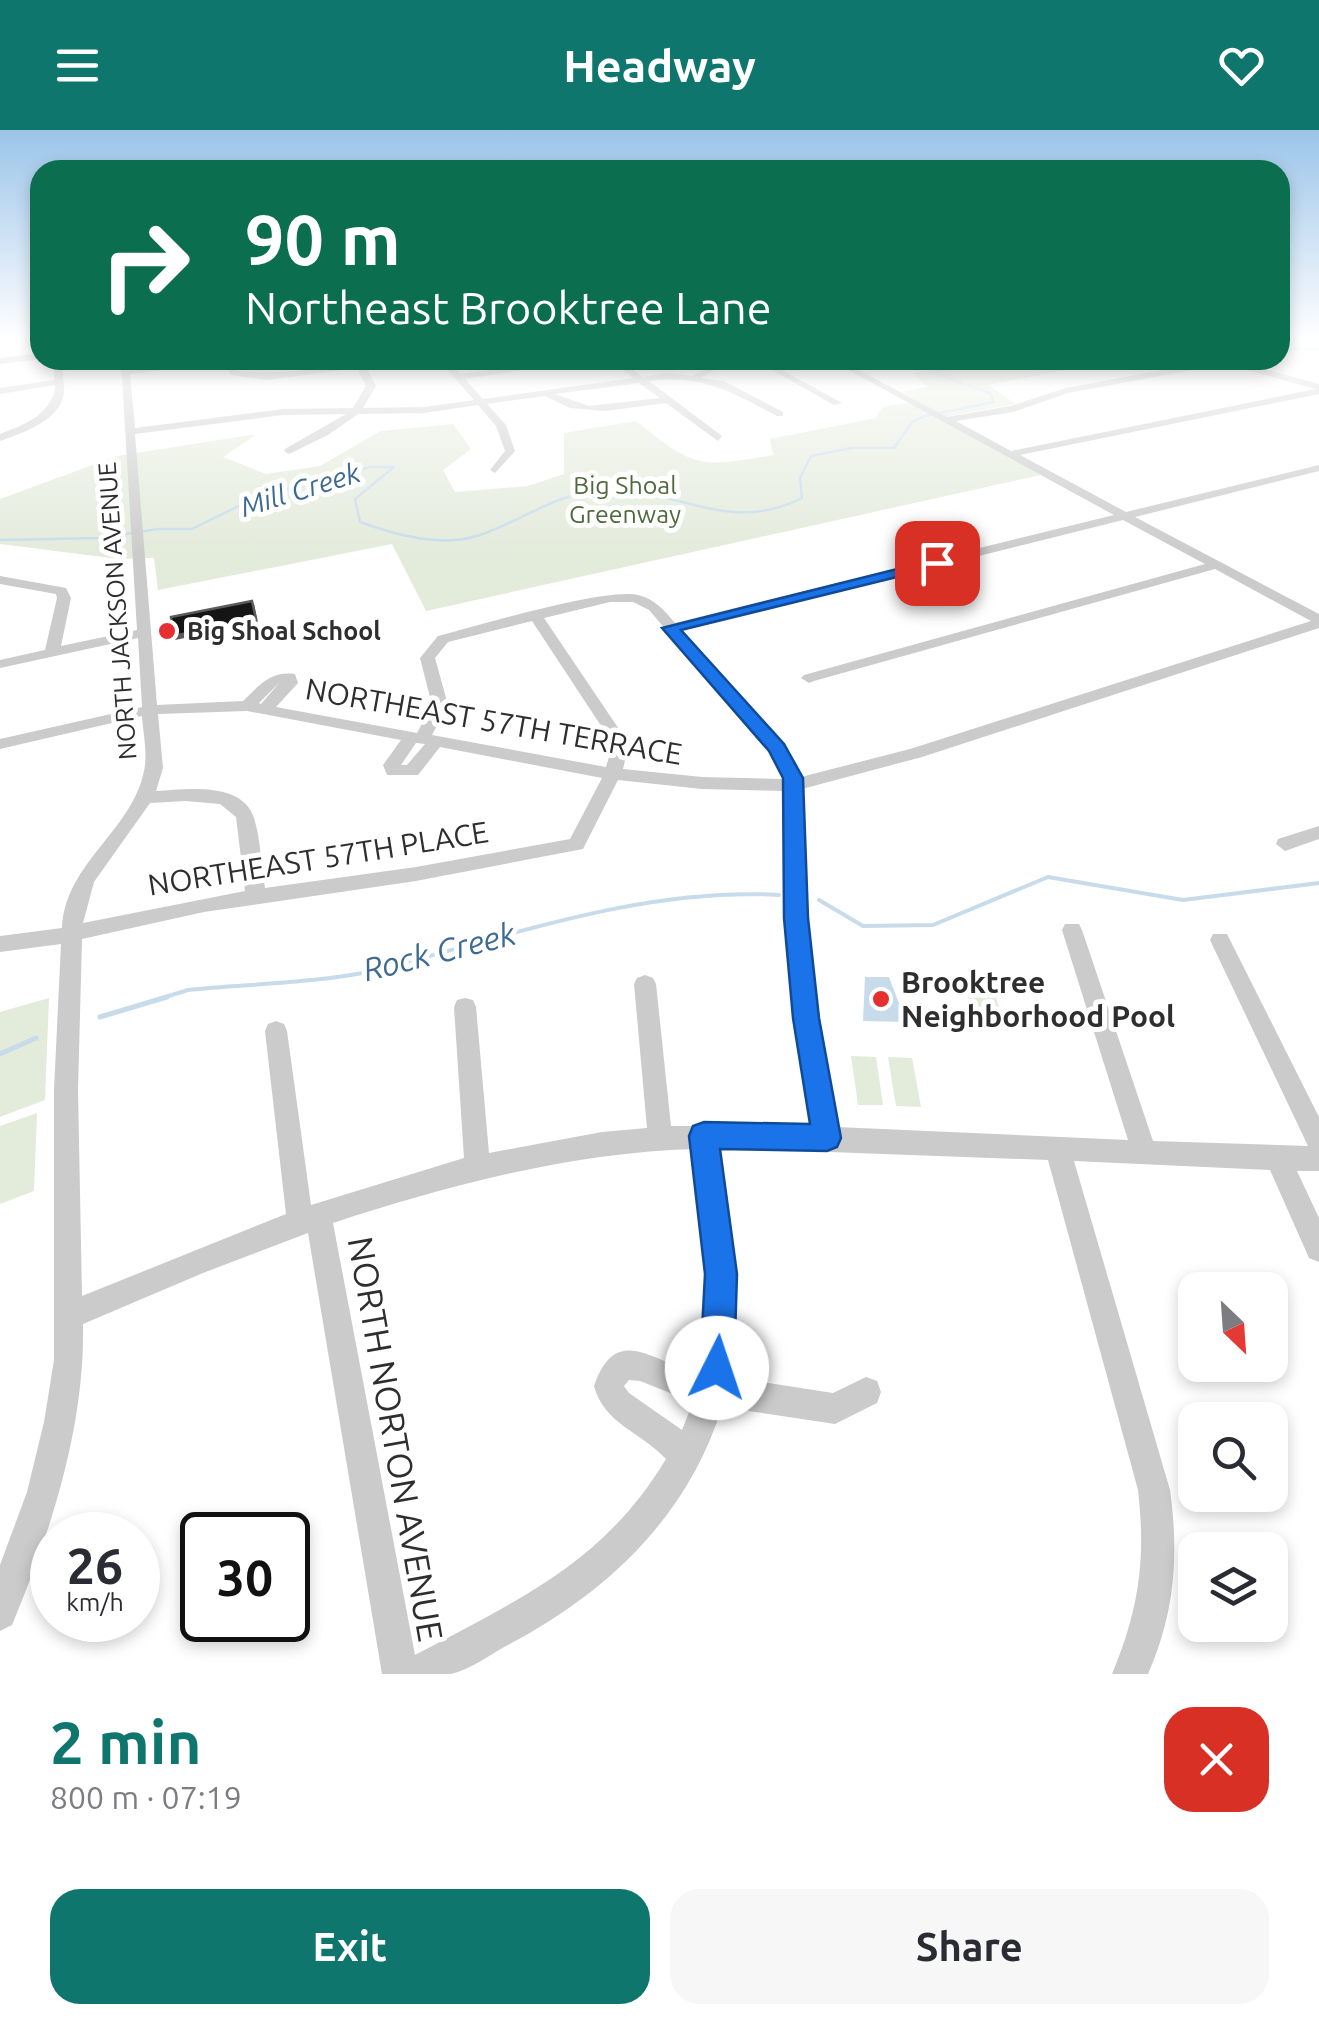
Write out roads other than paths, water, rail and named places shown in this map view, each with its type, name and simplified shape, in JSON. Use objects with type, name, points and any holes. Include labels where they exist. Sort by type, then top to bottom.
[{"type":"street","points":[[0,438],[45,412]]},
{"type":"street","name":"NORTH JACKSON AVENUE","points":[[0,1613],[26,1544],[60,1422],[71,1314],[66,1090],[70,935],[85,880],[145,798],[154,768],[129,412]]},
{"type":"street","points":[[131,432],[282,412]]},
{"type":"street","points":[[290,451],[352,412]]},
{"type":"street","points":[[488,412],[510,442],[508,456],[495,470]]},
{"type":"street","points":[[683,412],[718,438]]},
{"type":"street","points":[[776,412],[780,414]]},
{"type":"street","points":[[931,412],[1319,621]]},
{"type":"street","points":[[938,416],[980,412]]},
{"type":"street","points":[[1011,454],[1210,412]]},
{"type":"street","points":[[670,628],[1319,468]]},
{"type":"street","points":[[809,678],[1216,564]]},
{"type":"street","points":[[0,580],[61,591],[64,598],[52,653]]},
{"type":"street","points":[[424,739],[442,700],[428,661],[431,649],[448,637],[610,598],[640,600],[654,607],[777,748],[794,785],[796,918],[806,1018],[827,1138]]},
{"type":"street","points":[[535,616],[620,740],[621,753],[613,774]]},
{"type":"street","name":"NORTHEAST 57TH TERRACE","points":[[0,744],[148,710],[256,707],[613,774],[702,784],[794,785],[916,752],[1319,621]]},
{"type":"street","points":[[0,664],[143,633]]},
{"type":"street","name":"NORTHEAST 57TH PLACE","points":[[0,944],[70,935],[167,911],[416,874],[576,844],[613,774]]},
{"type":"street","points":[[145,798],[210,796],[240,808],[245,816],[256,896]]},
{"type":"street","points":[[1285,844],[1319,832]]},
{"type":"street","points":[[1072,930],[1144,1152]]},
{"type":"street","points":[[1220,940],[1319,1142]]},
{"type":"street","points":[[646,984],[660,1138]]},
{"type":"street","points":[[465,1008],[477,1166]]},
{"type":"street","name":"NORTH NORTON AVENUE","points":[[276,1031],[309,1220],[400,1674]]},
{"type":"street","points":[[416,1674],[540,1607],[595,1569],[666,1490],[693,1444],[714,1388],[721,1347],[721,1274],[704,1136]]},
{"type":"street","points":[[71,1314],[309,1220],[477,1166],[545,1152],[704,1136],[1319,1159]]},
{"type":"street","points":[[1057,1148],[1154,1490],[1159,1526],[1161,1561],[1156,1606],[1144,1646],[1130,1674]]},
{"type":"street","points":[[1278,1158],[1319,1248]]},
{"type":"street","points":[[684,1455],[665,1435],[615,1404],[608,1386],[612,1373],[623,1364],[640,1366],[687,1386],[834,1409],[866,1392]]},
{"type":"water","name":"Brooktree Neighborhood Pool","points":[[865,977],[889,977],[906,1022],[863,1021]]},
{"type":"waterway","name":"Mill Creek","points":[[0,540],[98,538],[158,529],[192,529],[251,500],[370,467],[394,467],[355,499],[360,522],[435,540],[480,535],[554,502],[601,490],[750,512],[802,498],[800,478],[811,456],[852,448],[894,448],[912,422],[944,412]]},
{"type":"waterway","name":"Rock Creek","points":[[819,900],[863,926],[933,925],[1048,877],[1183,900],[1319,883]]},
{"type":"waterway","name":"Rock Creek","points":[[159,999],[188,990],[377,970],[626,907],[677,899],[779,895]]},
{"type":"waterway","name":"Rock Creek","points":[[100,1017],[167,997]]},
{"type":"waterway","name":"Rock Creek","points":[[0,1054],[36,1038]]},
{"type":"place","name":"Big Shoal School","points":[[167,631]]},
{"type":"place","name":"Brooktree Neighborhood Pool","points":[[881,999]]},
{"type":"park label","name":"Big Shoal Greenway","points":[[625,500]]}]
